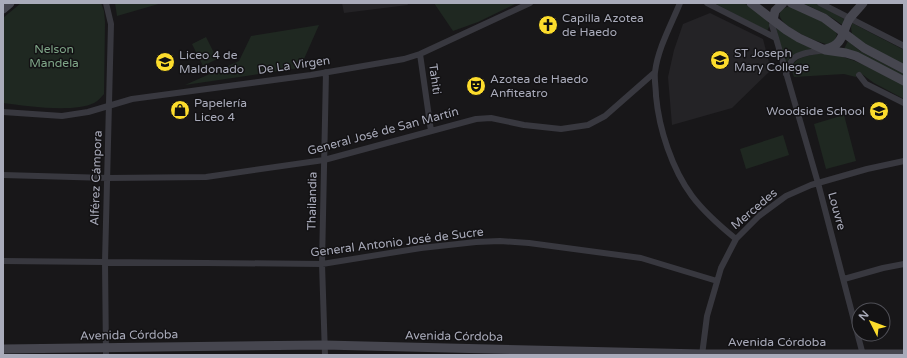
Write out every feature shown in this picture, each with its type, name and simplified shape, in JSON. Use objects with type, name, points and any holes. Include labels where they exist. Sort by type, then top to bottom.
[{"type":"street","points":[[3,9],[10,3]]},
{"type":"street","name":"Alférez Cámpora","points":[[106,3],[111,24],[105,262],[106,351]]},
{"type":"street","name":"De La Virgen","points":[[3,112],[62,116],[88,112],[132,99],[326,72],[404,59],[420,54],[530,3]]},
{"type":"street","points":[[680,3],[660,53],[654,73],[657,110],[666,145],[678,172],[691,195],[720,226],[736,239]]},
{"type":"street","points":[[707,3],[776,38]]},
{"type":"street","points":[[751,3],[799,38],[825,50],[856,56],[904,81]]},
{"type":"street","points":[[773,20],[775,11],[783,3]]},
{"type":"street","points":[[791,3],[824,18],[864,48],[904,69]]},
{"type":"street","points":[[820,3],[904,46]]},
{"type":"street","points":[[786,74],[789,64],[798,56],[833,48],[844,33],[850,18],[863,3]]},
{"type":"street","name":"Louvre","points":[[773,20],[772,25],[818,183],[860,338],[863,355]]},
{"type":"street","name":"Tahiti","points":[[420,54],[431,131]]},
{"type":"street","name":"Thailandia","points":[[325,355],[322,264],[326,72]]},
{"type":"street","name":"General José de San Martín","points":[[3,175],[108,178],[206,177],[324,160],[476,119],[491,118],[524,125],[561,130],[588,125],[605,116],[654,73]]},
{"type":"street","points":[[859,75],[866,84],[904,103]]},
{"type":"street","name":"Mercedes","points":[[702,355],[707,316],[721,268],[736,239],[759,216],[786,196],[818,183],[867,169],[904,161]]},
{"type":"street","name":"General Antonio José de Sucre","points":[[3,261],[322,264],[476,242],[529,242],[641,258],[717,281]]},
{"type":"street","points":[[844,280],[883,268],[904,264]]},
{"type":"street","name":"Avenida Córdoba","points":[[3,349],[106,351],[324,345],[702,355],[904,354]]},
{"type":"shaded area","points":[[342,3],[407,3],[408,5],[344,13]]},
{"type":"shaded area","name":"ST Joseph Mary College","points":[[710,13],[763,39],[771,70],[732,108],[672,125],[668,77],[674,50],[683,24]]},
{"type":"green space","name":"Nelson Mandela","points":[[21,3],[101,3],[104,11],[105,22],[104,94],[97,101],[75,108],[50,108],[3,103],[3,18]]},
{"type":"green space","points":[[115,3],[162,3],[117,16]]},
{"type":"green space","points":[[434,3],[517,3],[478,22],[453,31]]},
{"type":"green space","points":[[714,3],[744,3],[759,13],[770,25],[767,31]]},
{"type":"green space","points":[[802,3],[817,3],[844,19],[843,24],[822,12]]},
{"type":"green space","points":[[790,6],[816,17],[829,25],[837,34],[835,41],[831,45],[815,40],[784,23],[780,17],[781,11]]},
{"type":"green space","points":[[852,23],[904,50],[904,65],[873,50],[852,34]]},
{"type":"green space","points":[[319,25],[300,68],[185,85],[239,61],[251,36]]},
{"type":"green space","points":[[776,28],[812,49],[794,55],[786,65]]},
{"type":"green space","points":[[206,37],[217,59],[203,66],[192,44]]},
{"type":"green space","points":[[848,41],[860,51],[904,74],[904,76],[844,49]]},
{"type":"green space","points":[[821,53],[832,54],[854,61],[904,85],[904,99],[874,83],[859,72],[856,74],[856,77],[844,74],[794,77],[791,69],[795,61],[803,57]]},
{"type":"green space","points":[[844,115],[856,161],[826,169],[814,124]]},
{"type":"green space","points":[[783,135],[789,155],[746,169],[740,149]]},
{"type":"place","name":"Capilla Azotea de Haedo","points":[[548,25]]},
{"type":"place","name":"ST Joseph Mary College","points":[[720,60]]},
{"type":"place","name":"Liceo 4 de Maldonado","points":[[165,62]]},
{"type":"place","name":"Azotea de Haedo Anfiteatro","points":[[476,86]]},
{"type":"place","name":"Papelería Liceo 4","points":[[180,110]]},
{"type":"place","name":"Woodside School","points":[[879,111]]}]
